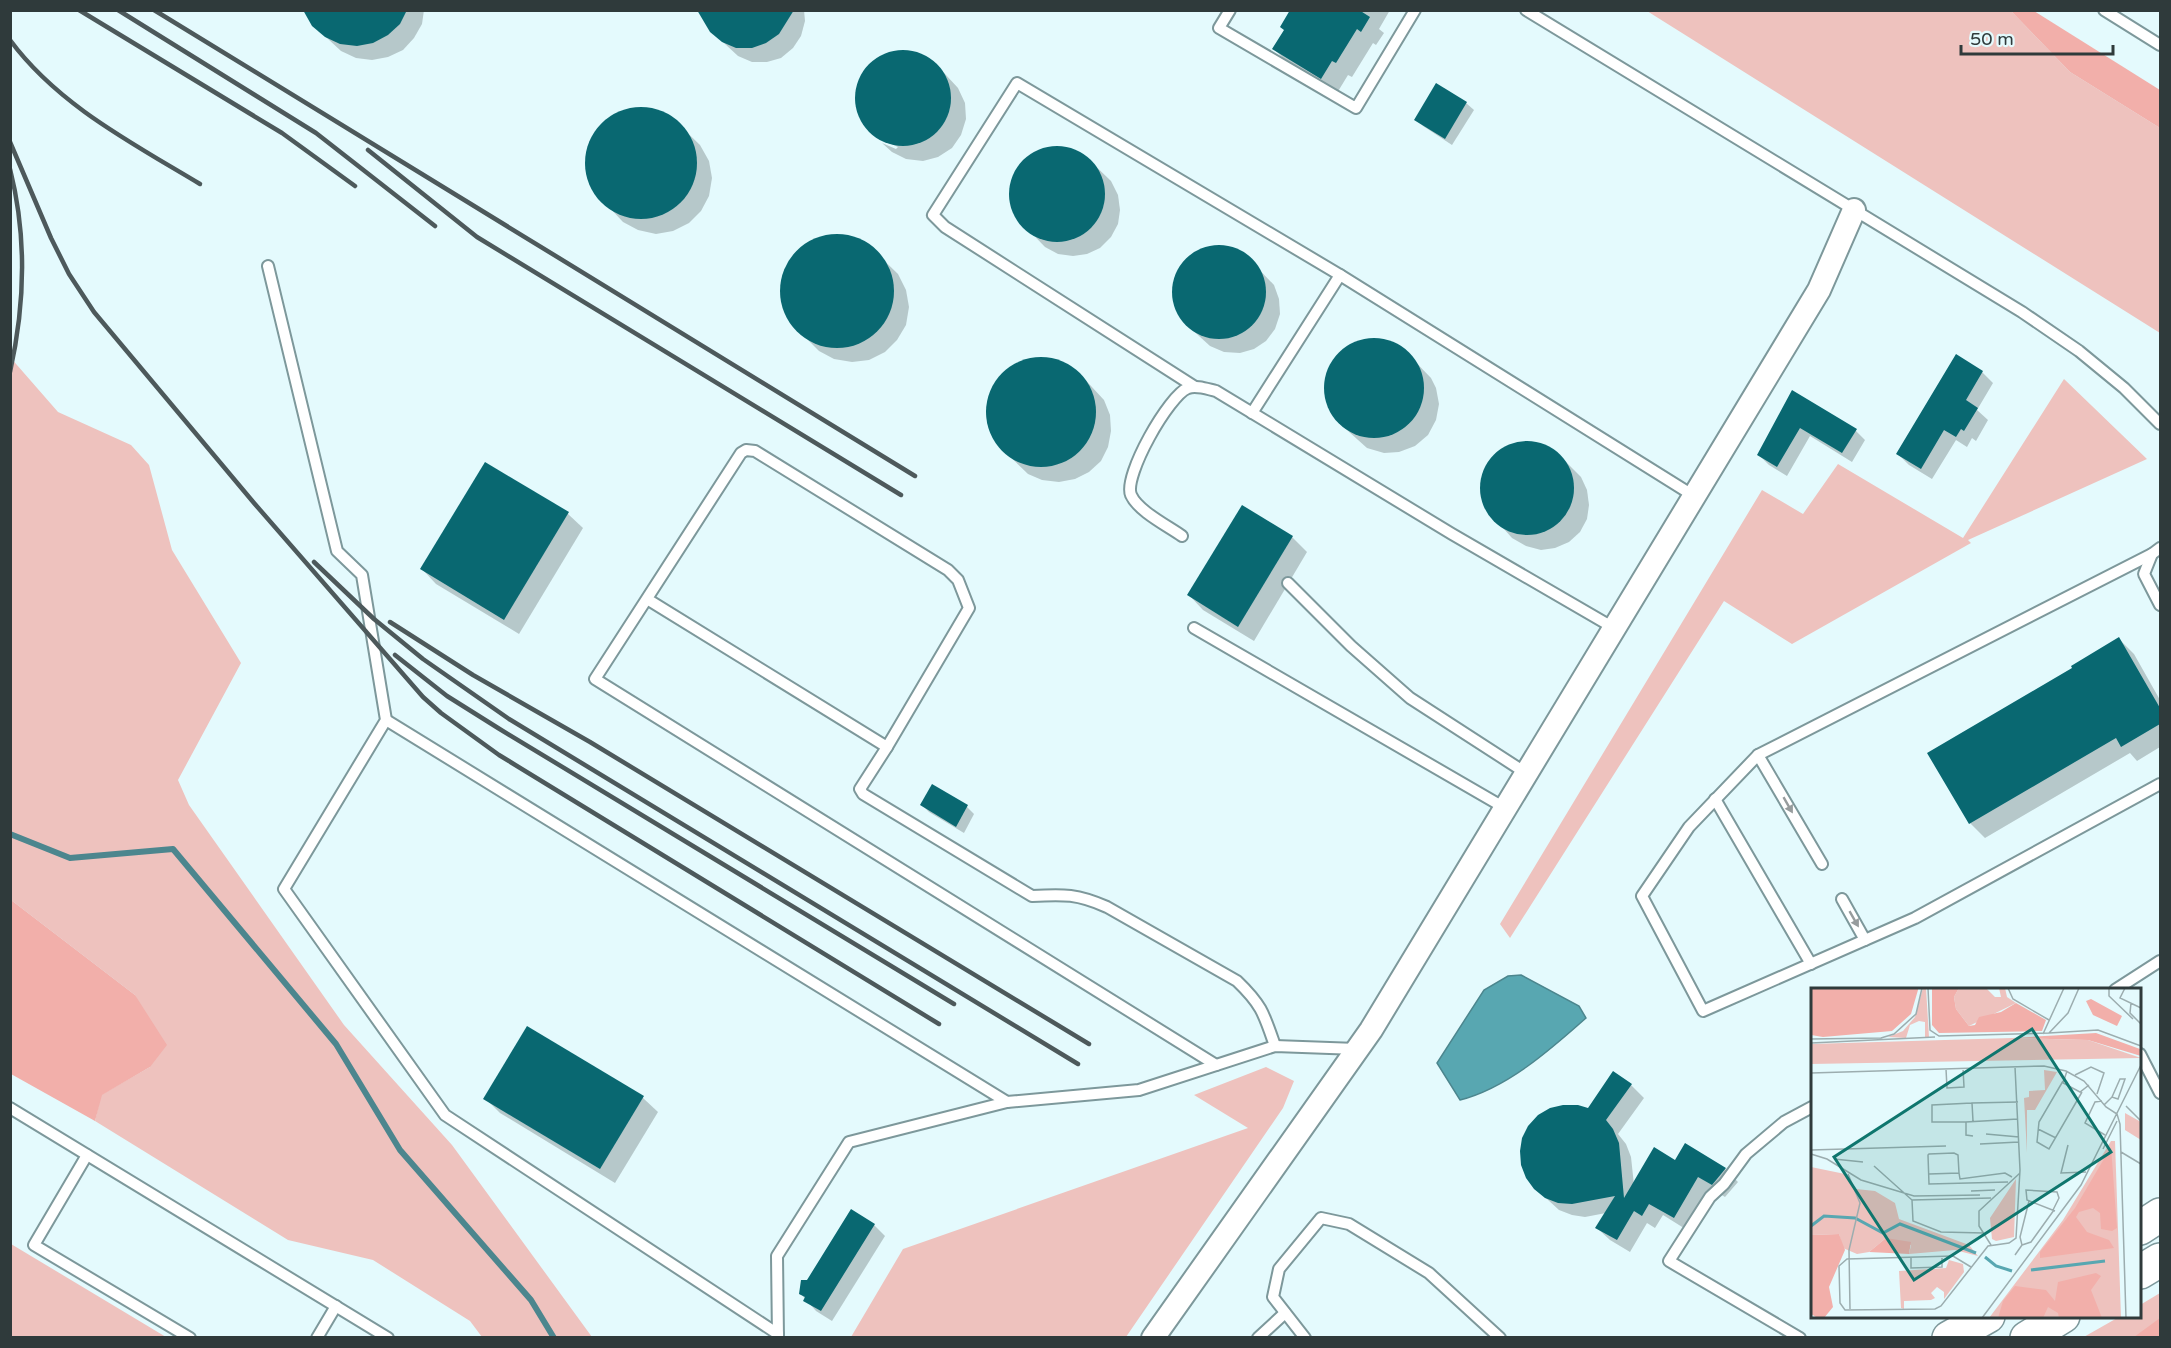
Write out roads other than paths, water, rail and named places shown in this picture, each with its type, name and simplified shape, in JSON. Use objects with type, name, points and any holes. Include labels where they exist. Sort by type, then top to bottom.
[{"type":"main road","points":[[2141,1227],[2160,1215]]},
{"type":"main road","points":[[2141,1271],[2160,1260]]},
{"type":"main road","points":[[1949,1338],[1986,1318]]},
{"type":"main road","points":[[2026,1338],[2061,1318]]},
{"type":"street","points":[[1153,1338],[1371,1030],[1819,290],[1854,210]]},
{"type":"lane","points":[[1230,10],[1219,28],[1356,108],[1415,10]]},
{"type":"lane","points":[[1526,10],[2022,312],[2079,351],[2124,388],[2160,424]]},
{"type":"lane","points":[[2104,10],[2160,45]]},
{"type":"lane","points":[[1196,387],[945,227],[933,215],[1017,83],[1340,275],[1694,496]]},
{"type":"lane","points":[[268,266],[337,551],[362,575],[387,720],[284,889],[445,1115],[778,1336]]},
{"type":"lane","points":[[1252,413],[1340,275]]},
{"type":"lane","points":[[1182,536],[1146,512],[1131,496],[1129,485],[1136,463],[1171,401],[1189,387],[1196,387],[1216,391],[1452,534],[1614,628]]},
{"type":"lane","points":[[1216,1065],[596,679],[741,453],[746,450],[755,451],[948,570],[958,580],[969,608],[860,789],[863,794],[1032,896],[1057,894],[1085,897],[1107,907],[1237,981],[1254,997],[1262,1009],[1275,1046]]},
{"type":"lane","points":[[2156,551],[2144,574],[2160,605]]},
{"type":"lane","points":[[2156,551],[1758,755],[1689,826],[1642,896],[1702,1011],[1915,918],[2160,784]]},
{"type":"lane","points":[[1288,584],[1410,698],[1526,773]]},
{"type":"lane","points":[[647,599],[887,747]]},
{"type":"lane","points":[[1194,628],[1505,808]]},
{"type":"lane","points":[[387,720],[1007,1102]]},
{"type":"lane","points":[[1758,755],[1822,864]]},
{"type":"lane","points":[[1715,799],[1811,964]]},
{"type":"lane","points":[[1842,899],[1865,940]]},
{"type":"lane","points":[[2118,988],[2160,961]]},
{"type":"lane","points":[[778,1336],[777,1256],[849,1142],[1007,1102],[1139,1090],[1275,1046],[1357,1049]]},
{"type":"lane","points":[[2141,1058],[2160,1094]]},
{"type":"lane","points":[[10,1108],[388,1338]]},
{"type":"lane","points":[[1800,1338],[1669,1261],[1710,1197],[1724,1184],[1746,1154],[1784,1122],[1811,1108]]},
{"type":"lane","points":[[87,1155],[34,1245],[190,1338]]},
{"type":"lane","points":[[1305,1338],[1273,1298],[1279,1269],[1321,1218],[1349,1224],[1429,1273],[1500,1338]]},
{"type":"lane","points":[[317,1338],[336,1306]]},
{"type":"lane","points":[[1258,1338],[1285,1313]]},
{"type":"water","points":[[1521,975],[1579,1006],[1586,1018],[1543,1055],[1511,1077],[1494,1087],[1460,1100],[1437,1063],[1484,990],[1508,976]]},
{"type":"waterway","points":[[10,834],[70,858],[173,849],[336,1044],[400,1150],[531,1300],[554,1338]]},
{"type":"railway","points":[[79,10],[282,133],[355,186]]},
{"type":"railway","points":[[118,10],[316,133],[435,226]]},
{"type":"railway","points":[[154,10],[915,476]]},
{"type":"railway","points":[[10,40],[29,63],[73,103],[123,138],[200,184]]},
{"type":"railway","points":[[10,142],[51,238],[69,274],[94,312],[254,503],[423,697],[499,755],[939,1024]]},
{"type":"railway","points":[[368,150],[477,237],[901,495]]},
{"type":"railway","points":[[10,169],[19,220],[22,270],[19,321],[10,372]]},
{"type":"railway","points":[[314,562],[374,619],[423,659],[509,719],[1078,1064]]},
{"type":"railway","points":[[390,622],[473,675],[590,742],[1089,1044]]},
{"type":"railway","points":[[395,655],[447,696],[498,728],[954,1004]]}]
